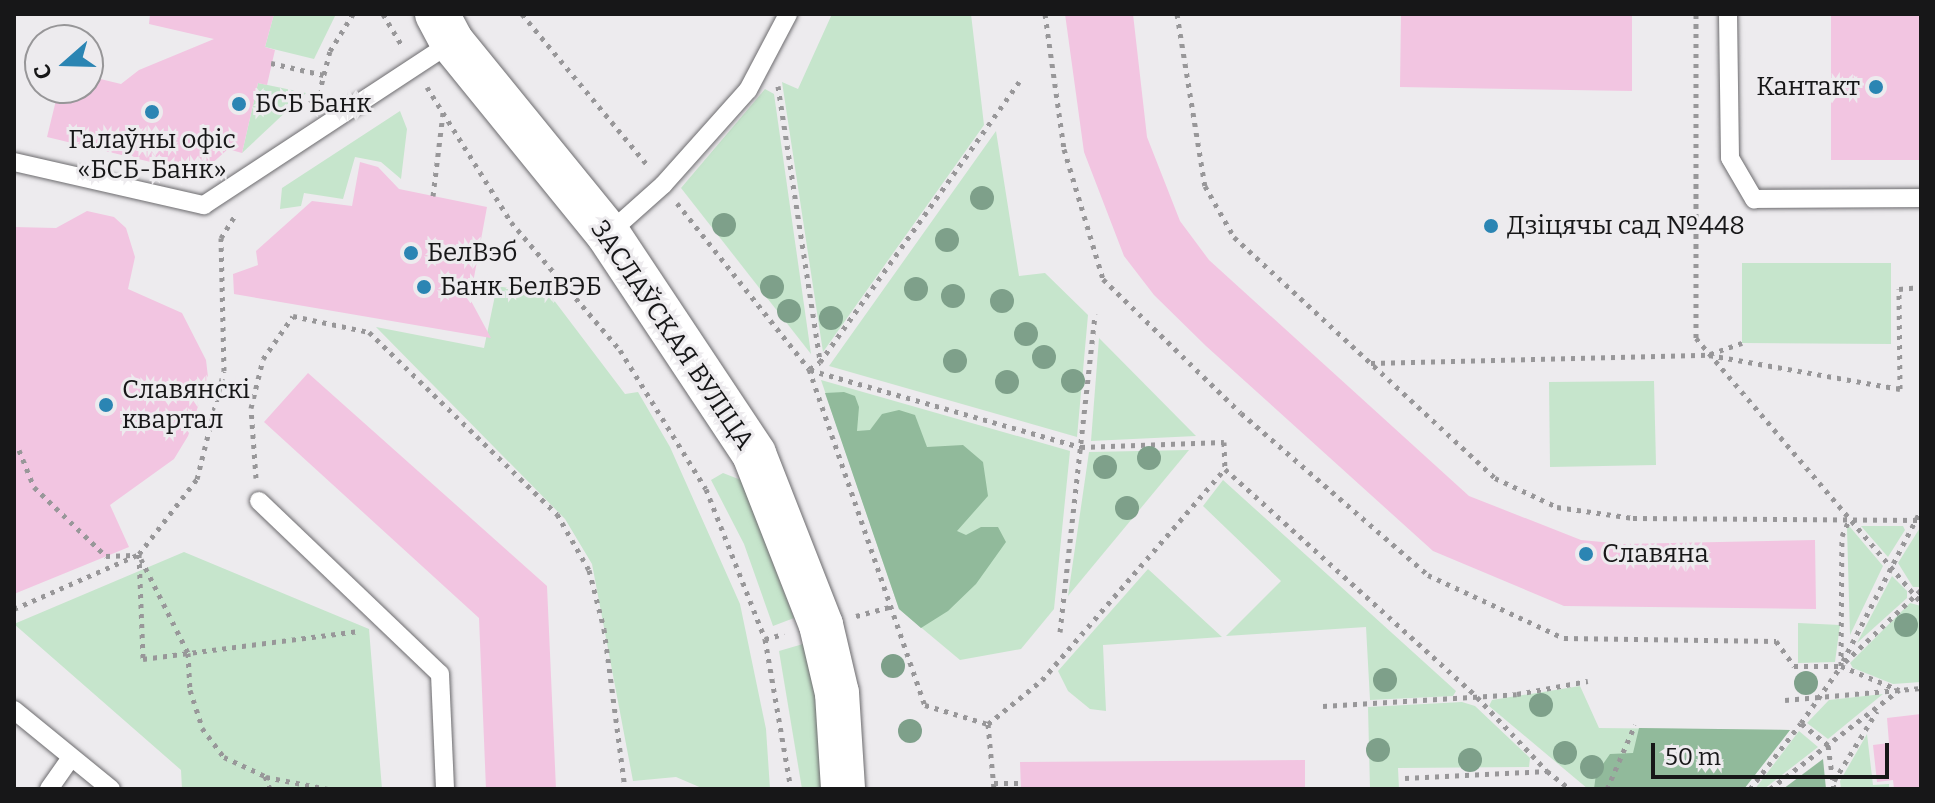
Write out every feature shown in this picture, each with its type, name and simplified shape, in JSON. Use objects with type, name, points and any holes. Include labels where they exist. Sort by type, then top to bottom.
[{"type":"main road","name":"ЗАСЛАЎСКАЯ ВУЛІЦА","points":[[444,28],[608,234],[754,454],[787,530],[821,625],[837,693],[843,789]]},
{"type":"lane","points":[[608,234],[663,185],[748,90],[788,14]]},
{"type":"lane","points":[[1728,14],[1730,158],[1754,199],[1921,198]]},
{"type":"lane","points":[[14,162],[204,205],[415,65],[444,28]]},
{"type":"lane","points":[[259,501],[440,674],[445,789]]},
{"type":"lane","points":[[14,710],[111,789]]},
{"type":"lane","points":[[49,789],[71,758]]},
{"type":"path","points":[[297,115],[319,94],[330,51],[353,14]]},
{"type":"path","points":[[383,14],[511,222],[620,350],[706,489],[765,639],[791,789]]},
{"type":"path","points":[[1045,14],[1064,149],[1103,279],[1241,413],[1428,575],[1564,638],[1776,641],[1794,666],[1841,666],[1899,690]]},
{"type":"path","points":[[1177,14],[1205,186],[1234,237],[1495,478],[1557,507],[1633,518],[1918,520]]},
{"type":"path","points":[[1696,14],[1696,338],[1921,602]]},
{"type":"path","points":[[523,15],[809,369],[925,705],[988,724]]},
{"type":"path","points":[[771,45],[820,362]]},
{"type":"path","points":[[271,63],[324,75]]},
{"type":"path","points":[[809,369],[820,362],[1019,82]]},
{"type":"path","points":[[433,196],[443,112]]},
{"type":"path","points":[[14,609],[139,554],[197,479],[215,417],[224,371],[221,238],[239,209]]},
{"type":"path","points":[[1371,363],[1709,355],[1900,389],[1899,289],[1921,287]]},
{"type":"path","points":[[1060,632],[1095,314]]},
{"type":"path","points":[[259,501],[251,408],[263,359],[293,316],[369,332],[557,514],[589,570],[604,629],[625,789]]},
{"type":"path","points":[[1709,355],[1742,343]]},
{"type":"path","points":[[809,369],[1081,447],[1224,442],[1225,469],[1042,680],[988,724]]},
{"type":"path","points":[[19,450],[34,487],[106,556],[139,554]]},
{"type":"path","points":[[1225,469],[1477,697],[1547,771],[1570,789]]},
{"type":"path","points":[[1841,666],[1921,510]]},
{"type":"path","points":[[1841,666],[1842,536],[1849,520]]},
{"type":"path","points":[[139,554],[143,659],[391,627]]},
{"type":"path","points":[[139,554],[188,653],[190,690],[202,728],[224,757],[265,776],[328,789]]},
{"type":"path","points":[[1750,789],[1841,666],[1921,590]]},
{"type":"path","points":[[858,616],[890,607]]},
{"type":"path","points":[[1323,706],[1477,697],[1588,681]]},
{"type":"path","points":[[1785,700],[1921,688]]},
{"type":"path","points":[[1770,789],[1899,690]]},
{"type":"path","points":[[1834,786],[1879,707]]},
{"type":"path","points":[[1801,723],[1828,745],[1834,786]]},
{"type":"path","points":[[988,724],[994,786],[1021,783]]},
{"type":"path","points":[[1607,789],[1635,725]]},
{"type":"path","points":[[1405,778],[1547,771]]},
{"type":"path","points":[[265,776],[270,789]]},
{"type":"green space","points":[[274,14],[336,14],[314,59],[265,47]]},
{"type":"green space","points":[[832,14],[971,14],[984,125],[823,352],[782,82],[798,89]]},
{"type":"green space","points":[[258,83],[306,93],[242,153]]},
{"type":"green space","points":[[765,89],[774,94],[811,354],[681,188]]},
{"type":"green space","points":[[400,111],[407,129],[401,179],[381,162],[355,157],[343,199],[304,193],[301,206],[280,209],[282,188]]},
{"type":"green space","points":[[996,131],[1019,276],[1045,273],[1088,315],[1077,437],[829,366]]},
{"type":"green space","points":[[1742,263],[1891,263],[1891,344],[1742,343]]},
{"type":"green space","points":[[497,286],[550,295],[625,394],[638,392],[670,447],[740,604],[766,729],[770,789],[704,789],[676,777],[633,781],[592,564],[565,519],[376,327],[484,348]]},
{"type":"green space","points":[[1099,338],[1196,436],[1091,441]]},
{"type":"green space","points":[[821,380],[1070,451],[1054,609],[1021,649],[960,660],[899,609]]},
{"type":"green space","points":[[1654,381],[1656,465],[1550,467],[1549,382]]},
{"type":"green space","points":[[844,392],[855,396],[859,407],[857,431],[870,430],[882,414],[899,410],[915,415],[927,447],[963,445],[983,462],[988,496],[957,531],[966,535],[981,527],[998,527],[1006,542],[976,584],[948,611],[921,628],[899,609],[825,393]]},
{"type":"green space","points":[[1189,450],[1068,596],[1089,452]]},
{"type":"green space","points":[[723,473],[741,480],[794,618],[773,626],[744,544],[711,480]]},
{"type":"green space","points":[[1223,480],[1456,691],[1453,696],[1370,700],[1366,627],[1226,636],[1281,581],[1203,506]]},
{"type":"green space","points":[[1861,526],[1903,526],[1905,530],[1888,557]]},
{"type":"green space","points":[[1921,526],[1921,585],[1913,587],[1898,563]]},
{"type":"green space","points":[[1850,527],[1883,566],[1850,635],[1847,528]]},
{"type":"green space","points":[[184,552],[369,629],[382,789],[182,789],[181,770],[14,624]]},
{"type":"green space","points":[[1148,569],[1222,637],[1103,645],[1106,711],[1090,709],[1068,691],[1058,671]]},
{"type":"green space","points":[[1892,576],[1907,591],[1907,598],[1857,643]]},
{"type":"green space","points":[[1910,603],[1921,606],[1921,682],[1893,684],[1853,668],[1850,663]]},
{"type":"green space","points":[[1798,623],[1840,625],[1835,662],[1798,663]]},
{"type":"green space","points":[[803,644],[818,708],[830,789],[802,789],[779,651]]},
{"type":"green space","points":[[1580,686],[1599,728],[1790,730],[1744,789],[1588,789],[1489,706],[1492,700]]},
{"type":"green space","points":[[1883,694],[1828,739],[1807,723],[1829,700]]},
{"type":"green space","points":[[1462,702],[1475,706],[1530,758],[1529,767],[1398,768],[1399,789],[1370,789],[1368,707]]},
{"type":"green space","points":[[1639,728],[1790,730],[1744,789],[1594,789],[1596,774],[1610,754],[1633,753]]},
{"type":"green space","points":[[1799,731],[1818,747],[1764,789],[1755,789]]},
{"type":"green space","points":[[1867,734],[1873,785],[1889,784],[1889,789],[1841,789],[1840,781]]},
{"type":"green space","points":[[1823,759],[1826,789],[1783,789]]},
{"type":"building","name":"Галаўны офіс «БСБ-Банк»","points":[[150,14],[274,14],[265,47],[275,50],[267,85],[258,83],[242,153],[228,149],[209,166],[188,171],[47,137],[55,104],[104,104],[104,80],[121,84],[139,70],[214,39],[149,24]]},
{"type":"building","points":[[1065,14],[1133,14],[1147,137],[1180,221],[1209,260],[1469,496],[1581,540],[1623,544],[1815,540],[1816,609],[1564,606],[1433,551],[1206,346],[1154,295],[1124,256],[1084,152]]},
{"type":"building","points":[[1401,14],[1632,14],[1632,91],[1400,87]]},
{"type":"building","name":"Кантакт","points":[[1831,14],[1921,14],[1921,160],[1831,160]]},
{"type":"building","name":"БелВэб","points":[[360,162],[378,167],[399,189],[487,207],[470,299],[491,338],[234,294],[233,274],[258,265],[256,251],[312,201],[352,206]]},
{"type":"building","name":"Славянскі квартал","points":[[87,211],[114,217],[126,228],[135,257],[128,289],[182,313],[206,360],[208,377],[188,436],[174,459],[110,505],[129,547],[14,594],[14,227],[56,228]]},
{"type":"building","points":[[308,373],[547,586],[556,789],[486,789],[479,618],[264,422]]},
{"type":"building","points":[[1921,714],[1921,789],[1894,789],[1893,780],[1877,782],[1873,745],[1889,743],[1887,718]]},
{"type":"building","points":[[1305,760],[1305,789],[1021,789],[1020,762]]},
{"type":"place","name":"Кантакт","points":[[1876,87]]},
{"type":"place","name":"БСБ Банк","points":[[239,104]]},
{"type":"place","name":"Галаўны офіс «БСБ-Банк»","points":[[152,112]]},
{"type":"place","name":"Дзіцячы сад №448","points":[[1491,226]]},
{"type":"place","name":"БелВэб","points":[[411,253]]},
{"type":"place","name":"Банк БелВЭБ","points":[[424,287]]},
{"type":"place","name":"Славянскі квартал","points":[[106,405]]},
{"type":"place","name":"Славяна","points":[[1586,554]]}]
